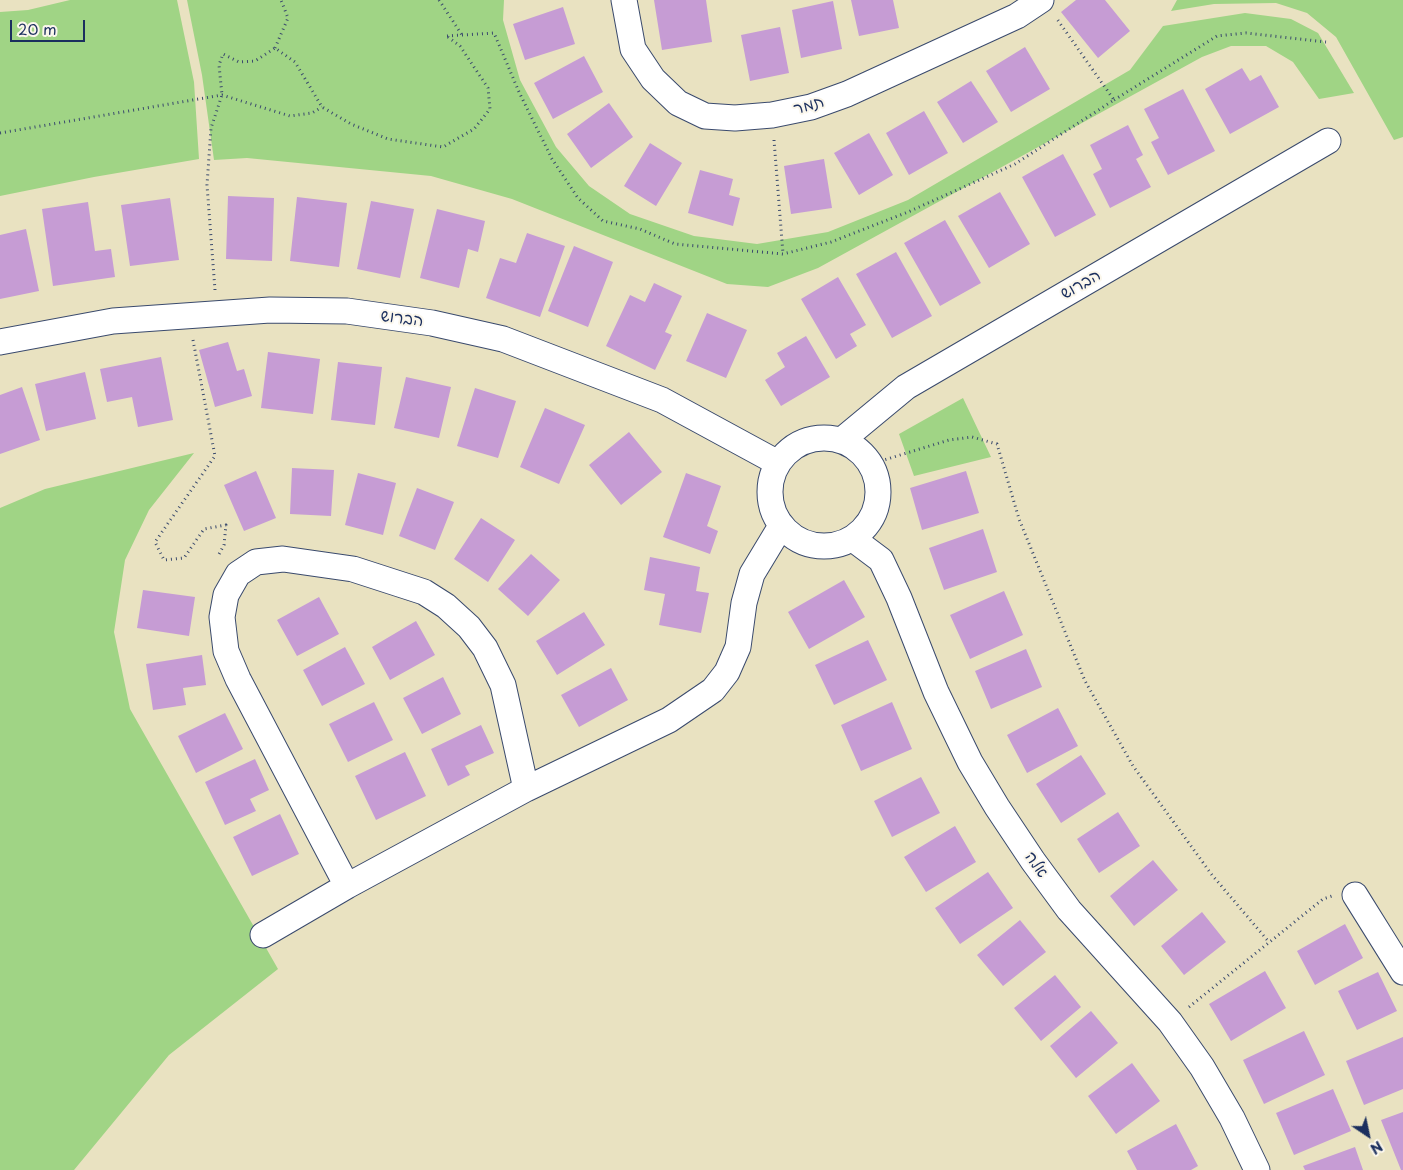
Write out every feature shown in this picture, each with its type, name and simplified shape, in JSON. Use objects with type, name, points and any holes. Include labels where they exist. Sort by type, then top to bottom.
[{"type":"street","name":"תמר","points":[[624,0],[632,49],[653,78],[678,103],[705,116],[735,118],[772,115],[811,107],[847,94],[1018,16],[1048,8]]},
{"type":"street","name":"הברוש","points":[[842,440],[906,386],[1328,141]]},
{"type":"street","name":"הברוש","points":[[0,342],[113,320],[270,310],[347,312],[432,322],[503,339],[662,400],[778,463]]},
{"type":"street","points":[[823,438],[842,440],[858,449],[871,464],[878,482],[878,500],[868,526],[854,539],[836,546],[817,546],[798,541],[781,526],[772,509],[769,490],[778,463],[791,449],[808,440],[823,438]]},
{"type":"street","points":[[263,934],[526,788],[669,720],[713,690],[727,672],[738,647],[744,603],[752,574],[781,526]]},
{"type":"street","name":"אלה","points":[[854,539],[881,560],[899,598],[936,692],[970,762],[997,807],[1069,910],[1170,1022],[1202,1067],[1232,1118],[1258,1170]]},
{"type":"street","points":[[347,886],[238,679],[226,651],[222,617],[226,595],[238,574],[256,562],[283,559],[353,569],[424,592],[446,606],[469,626],[485,648],[504,685],[526,788]]},
{"type":"street","points":[[1355,895],[1403,972]]},
{"type":"path","points":[[218,313],[211,261],[207,185],[211,128],[222,95],[219,64],[223,54],[240,62],[255,61],[275,48],[288,18],[281,0]]},
{"type":"path","points":[[439,0],[462,35]]},
{"type":"path","points":[[1048,8],[1114,100]]},
{"type":"path","points":[[275,48],[295,62],[322,107],[351,124],[388,139],[443,147],[474,129],[490,109],[488,88],[460,46],[447,36],[494,33],[519,92],[552,159],[578,198],[603,221],[640,229],[675,244],[783,254],[831,242],[908,212],[1015,164],[1217,36],[1246,33],[1326,42]]},
{"type":"path","points":[[0,133],[222,95],[290,116],[312,113],[322,107]]},
{"type":"path","points":[[772,115],[783,254]]},
{"type":"path","points":[[188,314],[215,456],[155,542],[164,560],[184,558],[204,529],[226,525],[224,545],[215,561]]},
{"type":"path","points":[[871,464],[949,440],[972,437],[997,444],[1019,519],[1085,681],[1133,766],[1212,875],[1270,942]]},
{"type":"path","points":[[1170,1022],[1323,899],[1336,894],[1355,895]]},
{"type":"green space","points":[[70,0],[177,0],[194,82],[199,159],[0,196],[0,12],[28,10]]},
{"type":"green space","points":[[187,0],[504,0],[503,20],[520,80],[556,147],[589,186],[630,214],[694,236],[757,244],[828,232],[908,200],[1130,70],[1163,26],[1245,13],[1291,19],[1318,33],[1354,93],[1319,99],[1293,62],[1266,46],[1231,46],[1202,57],[818,268],[768,287],[727,284],[512,199],[431,176],[247,158],[214,160],[202,75]]},
{"type":"green space","points":[[1177,0],[1403,0],[1403,137],[1394,140],[1336,37],[1307,13],[1276,3],[1214,4],[1171,11]]},
{"type":"green space","points":[[963,398],[991,457],[914,476],[899,434]]},
{"type":"green space","points":[[194,453],[149,510],[125,560],[114,632],[130,709],[278,969],[169,1055],[74,1170],[0,1170],[0,508],[45,489]]},
{"type":"building","points":[[654,0],[706,0],[712,42],[662,50]]},
{"type":"building","points":[[851,0],[893,0],[899,28],[859,36]]},
{"type":"building","points":[[1076,0],[1105,0],[1130,31],[1098,58],[1061,12]]},
{"type":"building","points":[[833,1],[842,49],[801,58],[792,10]]},
{"type":"building","points":[[563,7],[575,44],[525,60],[513,24]]},
{"type":"building","points":[[780,27],[789,73],[750,81],[741,35]]},
{"type":"building","points":[[1025,47],[1050,89],[1011,112],[986,71]]},
{"type":"building","points":[[584,56],[603,92],[553,119],[534,83]]},
{"type":"building","points":[[1242,68],[1250,81],[1261,75],[1279,107],[1230,134],[1205,89]]},
{"type":"building","points":[[971,81],[998,122],[963,143],[937,102]]},
{"type":"building","points":[[1183,89],[1215,151],[1168,175],[1151,142],[1159,138],[1144,109]]},
{"type":"building","points":[[609,103],[633,137],[591,168],[567,134]]},
{"type":"building","points":[[924,111],[948,153],[909,175],[886,133]]},
{"type":"building","points":[[1128,125],[1143,155],[1136,159],[1151,187],[1110,208],[1093,174],[1102,169],[1090,145]]},
{"type":"building","points":[[869,133],[893,175],[859,195],[834,153]]},
{"type":"building","points":[[650,143],[682,163],[656,206],[624,186]]},
{"type":"building","points":[[1063,154],[1096,215],[1055,237],[1022,177]]},
{"type":"building","points":[[824,159],[832,208],[791,214],[784,166]]},
{"type":"building","points":[[700,170],[733,179],[729,195],[740,198],[733,226],[688,213]]},
{"type":"building","points":[[1000,192],[1030,244],[989,268],[958,216]]},
{"type":"building","points":[[228,196],[274,198],[272,261],[226,259]]},
{"type":"building","points":[[297,197],[347,203],[339,267],[290,261]]},
{"type":"building","points":[[170,198],[179,260],[130,266],[121,205]]},
{"type":"building","points":[[371,201],[414,209],[400,278],[357,269]]},
{"type":"building","points":[[88,202],[95,251],[111,249],[115,277],[53,286],[42,209]]},
{"type":"building","points":[[437,209],[485,221],[478,252],[468,249],[459,288],[420,278]]},
{"type":"building","points":[[945,220],[981,283],[940,306],[904,243]]},
{"type":"building","points":[[26,229],[39,291],[0,299],[0,235]]},
{"type":"building","points":[[527,233],[565,246],[540,317],[486,298],[500,258],[516,263]]},
{"type":"building","points":[[574,246],[613,262],[588,327],[548,311]]},
{"type":"building","points":[[896,252],[932,316],[892,338],[856,274]]},
{"type":"building","points":[[838,277],[866,325],[850,334],[857,346],[836,359],[801,299]]},
{"type":"building","points":[[654,283],[682,296],[665,332],[672,335],[655,370],[606,346],[630,295],[645,302]]},
{"type":"building","points":[[707,313],[747,330],[726,378],[686,361]]},
{"type":"building","points":[[806,336],[830,377],[781,406],[765,380],[785,367],[777,353]]},
{"type":"building","points":[[228,342],[237,371],[244,369],[252,396],[215,407],[199,350]]},
{"type":"building","points":[[268,352],[320,359],[313,414],[261,408]]},
{"type":"building","points":[[161,357],[173,420],[138,427],[132,397],[107,402],[100,369]]},
{"type":"building","points":[[338,362],[382,367],[375,425],[331,420]]},
{"type":"building","points":[[85,372],[96,419],[46,431],[35,384]]},
{"type":"building","points":[[406,377],[451,387],[439,438],[394,428]]},
{"type":"building","points":[[22,387],[40,440],[0,454],[0,395]]},
{"type":"building","points":[[475,388],[516,401],[498,458],[457,446]]},
{"type":"building","points":[[545,408],[585,425],[559,484],[520,467]]},
{"type":"building","points":[[629,432],[662,472],[621,505],[589,465]]},
{"type":"building","points":[[292,468],[334,470],[331,516],[290,514]]},
{"type":"building","points":[[256,471],[276,518],[244,531],[224,485]]},
{"type":"building","points":[[966,471],[979,513],[922,530],[910,488]]},
{"type":"building","points":[[358,473],[396,483],[383,535],[345,525]]},
{"type":"building","points":[[686,473],[721,486],[707,526],[718,531],[710,554],[663,537]]},
{"type":"building","points":[[417,488],[454,502],[435,550],[399,536]]},
{"type":"building","points":[[481,518],[515,540],[488,582],[454,559]]},
{"type":"building","points":[[983,529],[997,572],[944,590],[929,548]]},
{"type":"building","points":[[531,554],[560,580],[528,616],[498,589]]},
{"type":"building","points":[[650,557],[700,567],[696,591],[709,593],[701,633],[659,625],[665,594],[644,590]]},
{"type":"building","points":[[844,580],[865,617],[809,649],[788,612]]},
{"type":"building","points":[[143,590],[195,597],[189,636],[137,628]]},
{"type":"building","points":[[1004,591],[1023,635],[970,659],[950,615]]},
{"type":"building","points":[[319,597],[339,634],[297,656],[277,620]]},
{"type":"building","points":[[584,612],[605,645],[557,675],[536,641]]},
{"type":"building","points":[[416,621],[435,655],[390,680],[372,647]]},
{"type":"building","points":[[868,640],[887,680],[834,705],[815,665]]},
{"type":"building","points":[[345,647],[365,684],[322,706],[303,670]]},
{"type":"building","points":[[1026,649],[1042,687],[991,709],[975,671]]},
{"type":"building","points":[[202,655],[206,685],[183,688],[186,705],[153,710],[146,664]]},
{"type":"building","points":[[611,668],[628,700],[579,727],[561,695]]},
{"type":"building","points":[[443,677],[461,714],[422,734],[403,698]]},
{"type":"building","points":[[374,702],[393,740],[348,762],[329,724]]},
{"type":"building","points":[[892,702],[912,749],[861,771],[841,725]]},
{"type":"building","points":[[1058,708],[1078,746],[1027,773],[1007,735]]},
{"type":"building","points":[[225,713],[243,749],[196,773],[178,736]]},
{"type":"building","points":[[481,725],[494,753],[465,766],[470,775],[448,786],[431,749]]},
{"type":"building","points":[[405,752],[426,796],[376,820],[355,776]]},
{"type":"building","points":[[1081,755],[1106,794],[1061,823],[1036,784]]},
{"type":"building","points":[[255,759],[269,790],[250,799],[256,811],[225,825],[205,782]]},
{"type":"building","points":[[921,777],[940,813],[892,837],[874,801]]},
{"type":"building","points":[[1118,812],[1140,846],[1099,873],[1077,839]]},
{"type":"building","points":[[280,814],[299,854],[252,876],[233,837]]},
{"type":"building","points":[[955,826],[976,862],[926,892],[904,857]]},
{"type":"building","points":[[1153,860],[1178,890],[1134,926],[1110,896]]},
{"type":"building","points":[[988,872],[1013,908],[960,944],[935,908]]},
{"type":"building","points":[[1202,912],[1226,942],[1184,975],[1161,946]]},
{"type":"building","points":[[1020,920],[1046,952],[1003,986],[977,955]]},
{"type":"building","points":[[1345,924],[1363,958],[1315,985],[1297,951]]},
{"type":"building","points":[[1265,971],[1286,1008],[1231,1041],[1209,1004]]},
{"type":"building","points":[[1378,972],[1397,1011],[1357,1030],[1338,991]]},
{"type":"building","points":[[1055,975],[1081,1007],[1041,1041],[1014,1008]]},
{"type":"building","points":[[1091,1011],[1118,1043],[1076,1078],[1050,1046]]},
{"type":"building","points":[[1304,1031],[1325,1075],[1264,1104],[1243,1060]]},
{"type":"building","points":[[1403,1037],[1403,1089],[1364,1105],[1346,1061]]},
{"type":"building","points":[[1132,1063],[1160,1101],[1116,1134],[1088,1096]]},
{"type":"building","points":[[1333,1089],[1351,1131],[1294,1155],[1276,1113]]},
{"type":"building","points":[[1403,1112],[1403,1170],[1401,1170],[1381,1120]]},
{"type":"building","points":[[1176,1124],[1198,1166],[1191,1170],[1137,1170],[1127,1151]]},
{"type":"building","points":[[1355,1147],[1363,1170],[1305,1170],[1303,1166]]}]
